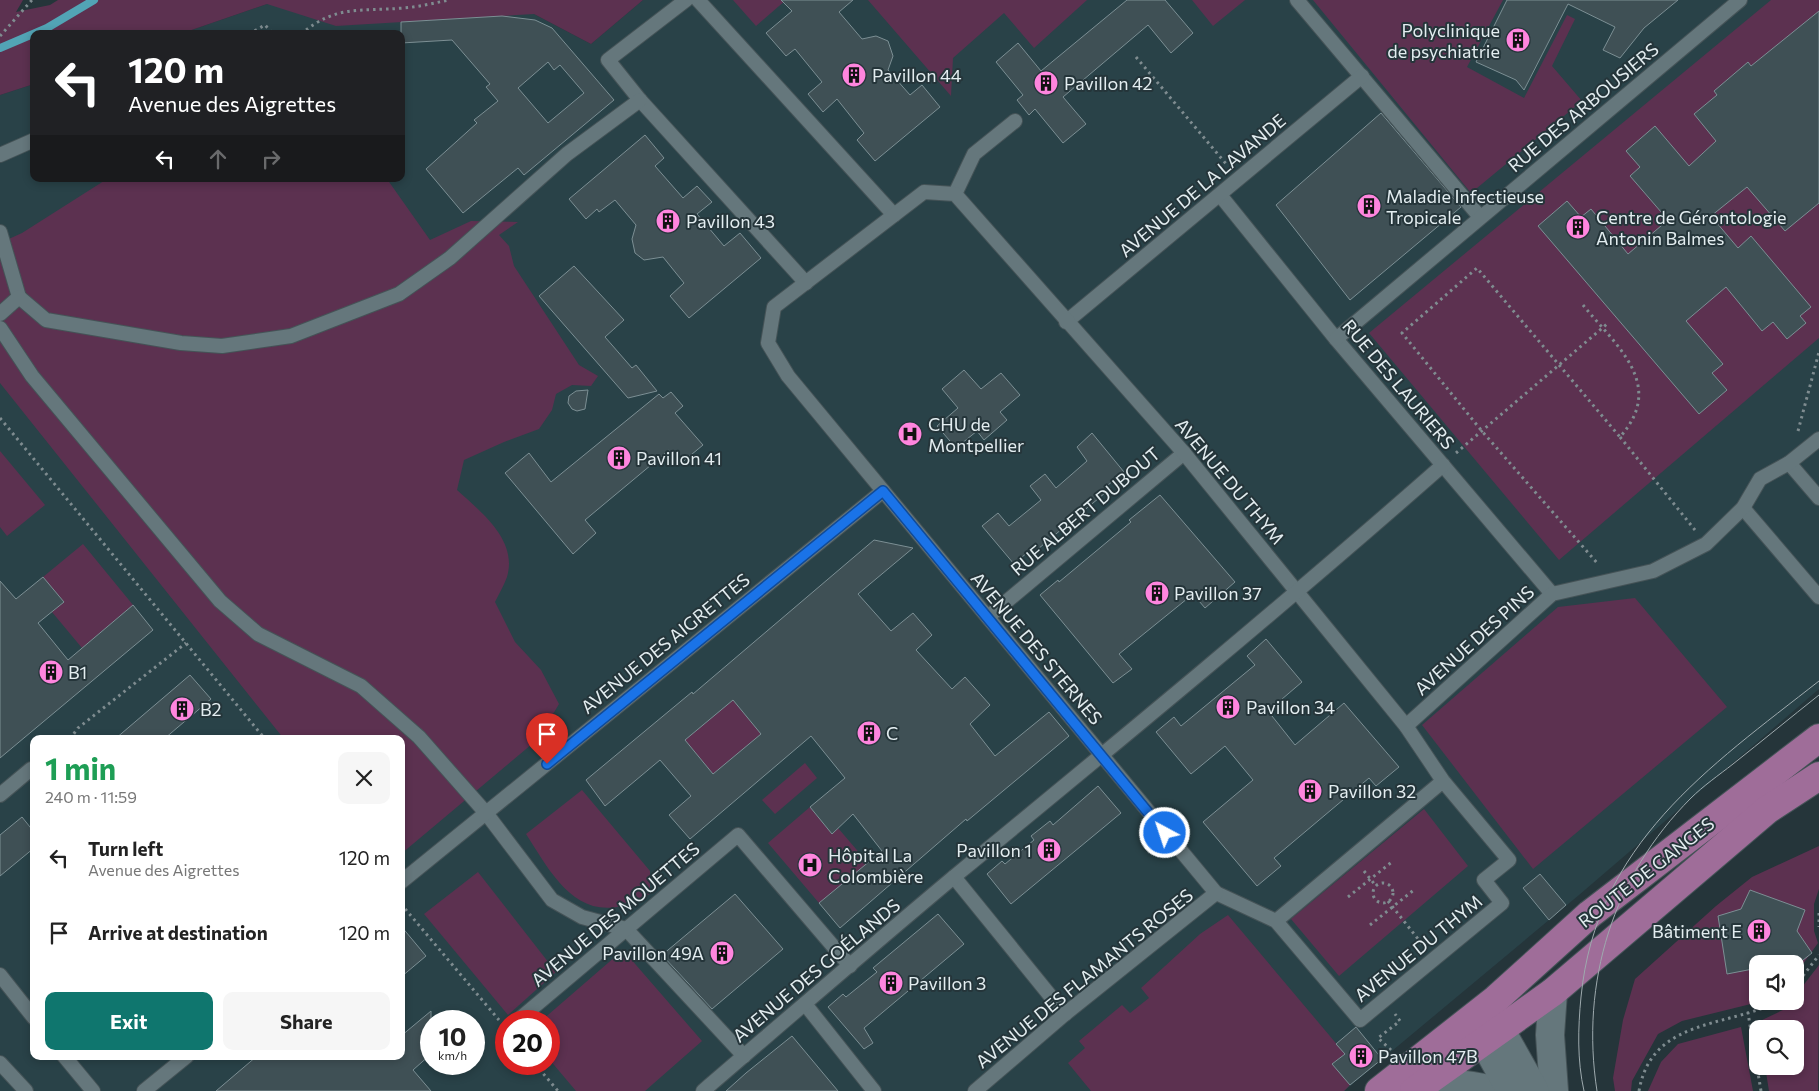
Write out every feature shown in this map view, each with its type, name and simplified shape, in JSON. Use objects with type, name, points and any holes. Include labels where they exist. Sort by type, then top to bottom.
[{"type":"main road","name":"ROUTE DE GANGES","points":[[1485,1024],[1590,914],[1819,738]]},
{"type":"main road","points":[[1767,810],[1800,775],[1819,760]]},
{"type":"main road","name":"ROUTE DE GANGES","points":[[1485,1024],[1553,992],[1767,810],[1819,776]]},
{"type":"main road","points":[[1422,1085],[1460,1060],[1485,1024]]},
{"type":"main road","points":[[1380,1091],[1448,1035],[1485,1024]]},
{"type":"street","points":[[1553,992],[1550,1035],[1554,1091]]},
{"type":"street","points":[[1485,1024],[1488,1049],[1511,1091]]},
{"type":"street","points":[[1485,1024],[1504,1036],[1535,1091]]},
{"type":"street","points":[[1422,1085],[1479,1086],[1495,1091]]},
{"type":"lane","points":[[686,0],[608,60],[640,100],[806,283]]},
{"type":"lane","points":[[698,0],[894,215]]},
{"type":"lane","points":[[1297,0],[1480,217]]},
{"type":"lane","name":"RUE DES ARBOUSIERS","points":[[1336,340],[1740,0]]},
{"type":"lane","name":"AVENUE DE LA LAVANDE","points":[[1066,322],[1362,76]]},
{"type":"lane","points":[[0,232],[19,297],[46,320],[181,343],[222,346],[292,336],[399,294],[450,258],[567,154],[640,100]]},
{"type":"lane","points":[[955,194],[974,154],[1015,122]]},
{"type":"lane","points":[[0,155],[30,142]]},
{"type":"lane","name":"AVENUE DES STERNES","points":[[955,194],[924,192],[774,307],[768,343],[788,376],[1216,893],[1276,921]]},
{"type":"lane","name":"AVENUE DU THYM","points":[[955,194],[1066,322],[1184,453],[1406,726],[1443,781],[1509,860],[1484,880],[1502,903],[1360,1020],[1276,921]]},
{"type":"lane","name":"RUE DES LAURIERS","points":[[1220,195],[1336,340],[1552,594]]},
{"type":"lane","points":[[0,314],[19,297]]},
{"type":"lane","points":[[0,328],[32,376],[220,601],[258,634],[361,686],[419,737],[486,814],[552,900],[582,917],[626,929],[744,1056]]},
{"type":"lane","name":"AVENUE DES PINS","points":[[1406,726],[1552,594],[1653,571],[1706,544],[1743,508],[1760,480],[1789,463],[1819,439]]},
{"type":"lane","name":"RUE ALBERT DUBOUT","points":[[988,617],[1184,453]]},
{"type":"lane","points":[[1789,463],[1819,498]]},
{"type":"lane","name":"AVENUE DES GOÉLANDS","points":[[703,1091],[954,877],[1102,757],[1298,593],[1443,465]]},
{"type":"lane","name":"AVENUE DES AIGRETTES","points":[[405,879],[883,491]]},
{"type":"lane","points":[[1743,508],[1819,597]]},
{"type":"lane","points":[[0,795],[30,770]]},
{"type":"lane","points":[[1276,921],[1443,781]]},
{"type":"lane","name":"AVENUE DES MOUETTES","points":[[529,1010],[738,835],[850,966]]},
{"type":"lane","points":[[954,877],[1065,1014]]},
{"type":"lane","name":"AVENUE DES FLAMANTS ROSES","points":[[975,1091],[1065,1014],[1216,893]]},
{"type":"lane","points":[[0,975],[30,1013]]},
{"type":"lane","points":[[805,1004],[874,1091]]},
{"type":"lane","points":[[67,1060],[93,1091]]},
{"type":"lane","points":[[144,1091],[182,1060]]},
{"type":"lane","points":[[0,1063],[26,1091]]},
{"type":"path","points":[[0,36],[32,0]]},
{"type":"path","points":[[306,30],[318,20],[344,10],[404,8],[449,0]]},
{"type":"path","points":[[256,30],[265,25],[269,30]]},
{"type":"path","points":[[1136,57],[1239,179]]},
{"type":"path","points":[[1613,581],[1481,430],[1402,333],[1478,268],[1620,437],[1706,544]]},
{"type":"path","points":[[1583,305],[1631,364],[1638,381],[1635,412],[1631,422],[1620,437]]},
{"type":"path","points":[[1443,465],[1481,430],[1607,324]]},
{"type":"path","points":[[1789,463],[1819,352]]},
{"type":"path","points":[[0,418],[262,735]]},
{"type":"path","points":[[73,735],[78,728],[114,698],[186,644]]},
{"type":"path","points":[[1348,897],[1393,861]]},
{"type":"path","points":[[1385,883],[1390,887],[1393,893],[1388,901],[1379,902],[1374,898],[1373,892],[1376,886],[1385,883]]},
{"type":"path","points":[[1370,925],[1415,888]]},
{"type":"path","points":[[1388,901],[1434,959]]},
{"type":"path","points":[[405,909],[495,1016]]},
{"type":"path","points":[[1819,913],[1819,927]]},
{"type":"path","points":[[1804,974],[1819,955]]},
{"type":"path","points":[[1385,999],[1400,1021],[1378,1038],[1393,1052],[1399,1046]]},
{"type":"path","points":[[1639,1091],[1641,1080],[1654,1054],[1671,1038],[1693,1028],[1757,1010]]},
{"type":"path","points":[[1748,1013],[1761,1091]]},
{"type":"path","points":[[544,1075],[558,1091]]},
{"type":"shaded area","points":[[0,0],[23,0],[16,12],[50,5],[58,0],[643,0],[591,44],[534,14],[336,26],[267,4],[192,30],[30,30],[30,85],[0,95]]},
{"type":"shaded area","name":"CHU de Montpellier","points":[[643,0],[1819,0],[1819,689],[1579,895],[1344,1091],[0,1091],[0,95],[30,85],[30,182],[405,182],[405,30],[192,30],[267,4],[534,14],[591,44]]},
{"type":"shaded area","points":[[733,0],[786,0],[756,26]]},
{"type":"shaded area","points":[[868,0],[1087,0],[1034,48],[1004,13],[953,58],[951,96]]},
{"type":"shaded area","points":[[1192,0],[1245,0],[1213,26]]},
{"type":"shaded area","points":[[1313,0],[1503,0],[1467,67],[1524,98],[1567,15],[1575,19],[1552,66],[1582,101],[1471,193]]},
{"type":"shaded area","points":[[1771,0],[1819,0],[1819,338],[1559,560],[1369,333]]},
{"type":"shaded area","points":[[102,182],[389,182],[430,240],[471,221],[518,222],[499,235],[509,246],[514,266],[579,365],[598,376],[591,386],[572,385],[556,394],[552,410],[539,429],[464,460],[457,490],[486,517],[502,539],[507,551],[509,564],[507,577],[495,602],[515,642],[541,670],[559,704],[538,739],[405,851],[405,735],[281,735],[0,383],[0,243],[22,233]]},
{"type":"shaded area","points":[[0,451],[45,505],[7,536],[0,527]]},
{"type":"shaded area","points":[[83,544],[133,605],[82,648],[52,612],[64,602],[43,577]]},
{"type":"shaded area","points":[[1635,598],[1727,707],[1533,869],[1422,725],[1558,607]]},
{"type":"shaded area","points":[[733,700],[761,734],[713,774],[685,740]]},
{"type":"shaded area","points":[[805,763],[817,778],[775,814],[762,800]]},
{"type":"shaded area","points":[[582,790],[650,871],[650,894],[617,907],[601,907],[586,903],[562,886],[526,834]]},
{"type":"shaded area","points":[[810,807],[832,834],[838,828],[868,863],[819,903],[768,843]]},
{"type":"shaded area","points":[[1424,809],[1468,866],[1339,976],[1291,919]]},
{"type":"shaded area","points":[[1819,846],[1819,889],[1814,904],[1814,931],[1818,943],[1804,962],[1804,955],[1749,955],[1749,1004],[1682,1021],[1658,1034],[1632,1081],[1631,1091],[1615,1091],[1613,1078],[1623,1020],[1635,979],[1716,906],[1752,877]]},
{"type":"shaded area","points":[[478,872],[556,972],[514,1010],[504,1010],[424,914]]},
{"type":"shaded area","points":[[1228,915],[1345,1054],[1332,1064],[1350,1085],[1344,1091],[1091,1091],[1068,1063],[1085,1048],[1079,1041],[1122,1005],[1130,1013],[1149,998],[1141,988],[1200,934]]},
{"type":"shaded area","points":[[623,950],[702,1041],[645,1091],[576,1091],[560,1072],[560,1010],[554,1010]]},
{"type":"shaded area","points":[[1819,965],[1818,1091],[1769,1091],[1766,1075],[1804,1075],[1804,1020],[1762,1020],[1783,1010],[1804,1010],[1804,984]]},
{"type":"shaded area","points":[[1741,1027],[1753,1091],[1648,1091],[1661,1062],[1678,1044]]},
{"type":"building","name":"Pavillon 44","points":[[781,0],[853,0],[839,12],[862,39],[876,36],[888,41],[893,56],[888,70],[910,95],[922,85],[940,107],[875,161],[857,140],[864,133],[837,99],[823,112],[808,94],[822,82],[795,49],[786,56],[766,33],[792,11]]},
{"type":"building","name":"Pavillon 42","points":[[1127,0],[1165,0],[1193,33],[1171,53],[1148,25],[1063,97],[1086,124],[1063,143],[1035,109],[1029,115],[1017,100],[1023,95],[996,62],[1018,43],[1041,71]]},
{"type":"building","name":"Polyclinique de psychiatrie","points":[[1507,0],[1678,0],[1644,28],[1620,58],[1603,50],[1615,27],[1568,4],[1524,90],[1516,80],[1476,62]]},
{"type":"building","name":"Centre de Gérontologie Antonin Balmes","points":[[1819,11],[1819,203],[1785,231],[1747,187],[1711,216],[1738,248],[1751,236],[1811,307],[1800,316],[1806,323],[1787,339],[1773,322],[1762,331],[1726,287],[1686,321],[1723,364],[1712,373],[1727,390],[1699,414],[1538,226],[1567,201],[1581,217],[1591,209],[1628,254],[1668,220],[1630,176],[1640,167],[1626,151],[1655,126],[1689,166],[1716,141],[1694,114],[1717,95],[1714,91],[1748,62],[1751,66]]},
{"type":"building","points":[[502,16],[535,20],[552,28],[614,100],[524,175],[518,168],[463,213],[426,169],[477,123],[474,120],[498,101],[486,87],[490,84],[452,40],[405,43],[405,30],[401,30],[401,22]],"holes":[[[548,62],[554,70],[560,65],[584,93],[548,123],[518,88]]]},
{"type":"building","name":"Maladie Infectieuse Tropicale","points":[[1381,113],[1461,207],[1350,300],[1276,205]]},
{"type":"building","name":"Pavillon 43","points":[[645,135],[664,158],[655,166],[683,198],[697,186],[712,202],[697,214],[724,246],[740,233],[761,258],[689,318],[670,296],[684,283],[663,257],[644,260],[635,253],[632,239],[636,225],[615,200],[599,212],[597,209],[586,219],[569,199]]},
{"type":"building","points":[[574,266],[624,320],[605,337],[632,368],[636,365],[657,391],[628,398],[539,296]]},
{"type":"building","points":[[964,370],[981,389],[1001,373],[1020,395],[1000,412],[1007,420],[984,440],[977,431],[956,448],[937,426],[958,408],[942,389]]},
{"type":"building","points":[[588,390],[585,409],[577,411],[572,409],[568,403],[569,396],[576,391]]},
{"type":"building","name":"Pavillon 41","points":[[671,392],[683,406],[675,413],[703,445],[680,464],[669,450],[585,520],[596,533],[573,554],[505,473],[529,453],[551,482],[659,394],[663,398]]},
{"type":"building","points":[[1092,433],[1124,472],[1108,485],[1111,488],[1032,554],[1029,551],[1014,564],[982,526],[998,513],[1009,526],[1041,500],[1030,486],[1045,474],[1056,488],[1087,461],[1077,447]]},
{"type":"building","name":"Pavillon 37","points":[[1160,495],[1235,582],[1205,608],[1193,594],[1119,654],[1132,669],[1113,683],[1040,595],[1058,580],[1059,582],[1131,522],[1129,520]]},
{"type":"building","name":"C","points":[[874,540],[913,548],[858,594],[891,631],[913,613],[932,635],[916,650],[952,689],[965,677],[990,705],[970,724],[995,756],[1049,712],[1069,736],[967,821],[966,819],[840,928],[819,903],[882,851],[853,814],[832,834],[810,807],[845,778],[811,736],[690,839],[669,815],[691,796],[660,760],[605,806],[586,780],[692,692],[693,694]],"holes":[[[733,700],[761,734],[713,774],[685,740]]]},
{"type":"building","name":"B1","points":[[43,577],[64,602],[38,623],[68,660],[133,605],[153,630],[0,758],[0,581],[16,599]]},
{"type":"building","points":[[1266,639],[1302,682],[1268,711],[1295,745],[1344,703],[1399,767],[1376,786],[1369,778],[1274,858],[1281,866],[1257,886],[1203,822],[1253,780],[1225,746],[1191,774],[1156,732],[1174,717],[1181,726],[1255,665],[1247,656]]},
{"type":"building","name":"B2","points":[[190,675],[211,699],[169,735],[120,735]]},
{"type":"building","name":"Pavillon 1","points":[[1098,786],[1121,813],[1011,904],[987,874],[1002,861],[1005,864],[1034,840],[1031,836],[1050,821],[1053,825]]},
{"type":"building","points":[[22,817],[30,827],[30,851],[0,876],[0,835]]},
{"type":"building","points":[[1540,874],[1566,905],[1549,920],[1523,888]]},
{"type":"building","name":"Bâtiment E","points":[[1750,890],[1805,910],[1797,931],[1812,953],[1804,959],[1804,955],[1749,955],[1749,970],[1727,974],[1718,916],[1741,909]]},
{"type":"building","name":"Pavillon 49A","points":[[735,894],[783,949],[712,1009],[662,955]]},
{"type":"building","name":"Pavillon 3","points":[[938,914],[964,944],[864,1028],[873,1043],[864,1049],[828,1007],[843,994],[846,997],[877,972],[873,968]]},
{"type":"building","points":[[405,931],[426,956],[405,974]]},
{"type":"building","points":[[420,1020],[420,1064],[413,1070],[431,1091],[216,1091],[252,1060],[405,1060],[405,1033]]},
{"type":"building","name":"Pavillon 47B","points":[[1356,1027],[1382,1059],[1350,1085],[1332,1064],[1345,1054],[1336,1044]]},
{"type":"building","points":[[792,1036],[838,1091],[726,1091],[746,1073]]},
{"type":"waterway","points":[[42,30],[94,0]]},
{"type":"waterway","points":[[0,48],[30,35]]},
{"type":"tram line","points":[[1584,1091],[1580,1068],[1579,1044],[1581,997],[1591,943],[1609,895],[1634,853],[1664,814],[1699,779],[1737,746],[1819,681]]},
{"type":"tram line","points":[[1597,1091],[1593,1050],[1594,1010],[1599,971],[1608,933],[1622,896],[1641,861],[1664,829],[1691,798],[1819,695]]},
{"type":"place","name":"Polyclinique de psychiatrie","points":[[1518,40]]},
{"type":"place","name":"Pavillon 44","points":[[854,75]]},
{"type":"place","name":"Pavillon 42","points":[[1046,83]]},
{"type":"place","name":"Maladie Infectieuse Tropicale","points":[[1369,206]]},
{"type":"place","name":"Pavillon 43","points":[[668,221]]},
{"type":"place","name":"Centre de Gérontologie Antonin Balmes","points":[[1578,227]]},
{"type":"place","name":"CHU de Montpellier","points":[[910,434]]},
{"type":"place","name":"Pavillon 41","points":[[619,458]]},
{"type":"place","name":"Pavillon 37","points":[[1157,593]]},
{"type":"place","name":"B1","points":[[51,672]]},
{"type":"place","name":"Pavillon 34","points":[[1228,707]]},
{"type":"place","name":"B2","points":[[182,709]]},
{"type":"place","name":"C","points":[[869,733]]},
{"type":"place","name":"Pavillon 32","points":[[1310,791]]},
{"type":"place","name":"Pavillon 1","points":[[1049,850]]},
{"type":"place","name":"Hôpital La Colombière","points":[[810,865]]},
{"type":"place","name":"Bâtiment E","points":[[1759,931]]},
{"type":"place","name":"Pavillon 49A","points":[[722,953]]},
{"type":"place","name":"Pavillon 3","points":[[891,983]]},
{"type":"place","name":"Pavillon 47B","points":[[1361,1056]]},
{"type":"route","points":[[547,764],[883,491],[1165,833]]}]
